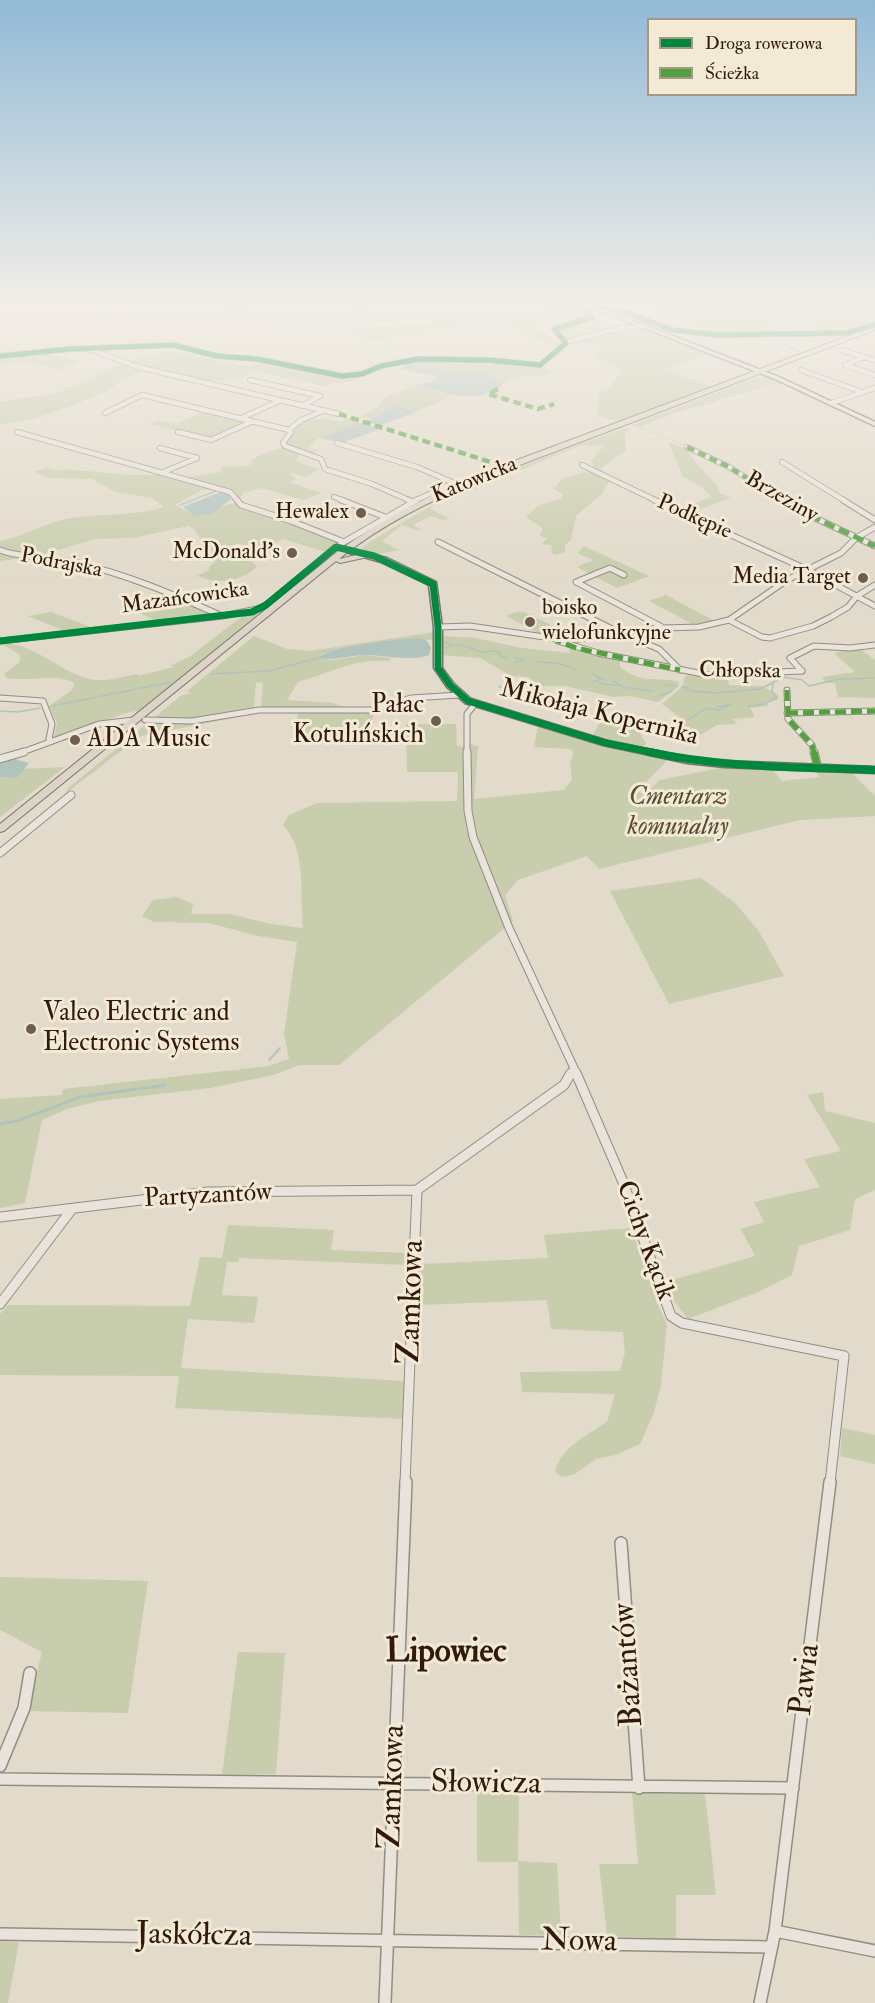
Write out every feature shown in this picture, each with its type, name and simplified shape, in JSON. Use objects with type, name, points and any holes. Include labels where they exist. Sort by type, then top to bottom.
[{"type":"main road","name":"Katowicka","points":[[0,829],[140,720],[344,548],[392,518],[449,490],[700,395]]},
{"type":"main road","name":"Katowicka","points":[[295,590],[313,583],[340,561],[344,548]]},
{"type":"main road","points":[[340,561],[365,555]]},
{"type":"main road","name":"Katowicka","points":[[0,838],[58,791],[72,771]]},
{"type":"street","points":[[105,413],[140,395]]},
{"type":"street","points":[[144,395],[289,430]]},
{"type":"street","points":[[258,395],[339,414]]},
{"type":"street","points":[[302,406],[320,396],[318,395]]},
{"type":"street","points":[[814,395],[875,424]]},
{"type":"street","points":[[831,403],[852,395]]},
{"type":"street","points":[[240,419],[280,401]]},
{"type":"street","points":[[289,430],[301,420],[322,411]]},
{"type":"street","points":[[178,432],[211,440],[250,422]]},
{"type":"street","points":[[289,430],[290,436],[283,443],[285,446],[321,459],[325,469],[372,484],[413,502]]},
{"type":"street","points":[[17,432],[230,492],[241,505],[291,521],[344,548],[378,558]]},
{"type":"street","name":"Mazańcowicka","points":[[1,640],[223,616],[262,608],[385,517],[454,483],[417,467],[337,443]]},
{"type":"street","name":"Brzeziny","points":[[687,447],[729,467],[798,510],[875,546]]},
{"type":"street","points":[[160,448],[196,458],[161,473]]},
{"type":"street","points":[[782,462],[875,520]]},
{"type":"street","name":"Podkępie","points":[[582,465],[806,569],[875,606]]},
{"type":"street","points":[[334,497],[385,517]]},
{"type":"street","points":[[438,627],[470,626],[551,638],[594,639],[663,628],[699,627],[729,620],[806,569],[841,553],[856,538],[875,528]]},
{"type":"street","name":"Chłopska","points":[[438,542],[622,634],[659,649],[680,670]]},
{"type":"street","points":[[344,548],[378,558],[433,584],[438,627],[438,668],[459,695]]},
{"type":"street","name":"Podrajska","points":[[0,550],[29,558],[74,562],[165,590],[223,616]]},
{"type":"street","points":[[624,575],[610,568],[576,582],[663,628]]},
{"type":"street","points":[[729,620],[762,637],[777,637],[831,618],[848,607],[858,595],[875,585]]},
{"type":"street","name":"Chłopska","points":[[551,638],[576,648],[708,675],[801,671],[790,658],[802,650],[814,646],[850,648],[875,645]]},
{"type":"street","points":[[788,690],[788,719],[812,745],[818,768]]},
{"type":"street","points":[[0,759],[26,752],[100,723],[192,720],[259,710],[374,710],[411,698],[459,695]]},
{"type":"street","name":"Mikołaja Kopernika","points":[[459,695],[475,704],[595,740],[666,756],[714,763],[875,770]]},
{"type":"street","points":[[0,698],[43,701],[52,724],[49,738],[52,741]]},
{"type":"street","points":[[417,1190],[564,1085],[574,1068],[509,928],[473,837],[468,811],[467,714],[475,704]]},
{"type":"street","points":[[787,712],[875,711]]},
{"type":"street","points":[[0,853],[71,795]]},
{"type":"street","name":"Cichy Kącik","points":[[574,1068],[623,1182],[671,1316],[682,1323],[844,1356]]},
{"type":"street","name":"Partyzantów","points":[[0,1217],[208,1192],[417,1190]]},
{"type":"street","name":"Zamkowa","points":[[385,2003],[417,1190]]},
{"type":"street","points":[[0,1304],[72,1209]]},
{"type":"street","name":"Pawia","points":[[760,2003],[775,1931],[818,1596],[844,1356]]},
{"type":"street","name":"Bażantów","points":[[621,1543],[639,1788]]},
{"type":"street","points":[[0,1766],[24,1708],[30,1673]]},
{"type":"street","name":"Słowicza","points":[[0,1779],[793,1788]]},
{"type":"street","points":[[775,1931],[875,1951]]},
{"type":"street","name":"Jaskółcza","points":[[0,1934],[388,1940]]},
{"type":"street","name":"Nowa","points":[[388,1940],[771,1947]]},
{"type":"green space","points":[[41,395],[96,395],[33,419],[0,425],[0,402]]},
{"type":"green space","points":[[391,395],[452,396],[416,412],[392,404],[373,418],[359,418],[379,406],[382,399]]},
{"type":"green space","points":[[598,395],[690,395],[619,422],[598,416]]},
{"type":"green space","points":[[710,395],[736,395],[671,414],[640,427],[695,449],[631,425]]},
{"type":"green space","points":[[806,395],[811,395],[875,427]]},
{"type":"green space","points":[[204,411],[247,422],[211,439],[150,424],[159,420],[176,424]]},
{"type":"green space","points":[[350,418],[361,423],[323,437],[340,441],[318,438],[307,449],[316,450],[314,453],[318,454],[303,451],[295,461],[319,469],[306,477],[292,473],[289,475],[297,478],[289,482],[322,493],[303,500],[261,488],[243,493],[239,500],[236,495],[183,478],[221,472],[220,468],[224,467],[252,464],[252,460],[260,455],[285,446],[295,427],[306,420],[324,419],[340,422]]},
{"type":"green space","points":[[378,428],[381,429],[357,438],[349,440]]},
{"type":"green space","points":[[622,429],[631,429],[625,433],[626,450],[602,468],[602,473],[610,480],[602,494],[576,516],[571,540],[565,545],[565,552],[557,555],[551,553],[552,545],[542,544],[547,538],[540,536],[542,528],[526,517],[539,505],[560,499],[563,495],[551,487],[555,487],[563,478],[595,469],[591,460],[605,445],[579,446],[429,508],[487,480]]},
{"type":"green space","points":[[668,442],[686,448],[695,462],[716,484],[720,493],[731,498],[686,514],[677,510],[711,497],[703,488],[683,476]]},
{"type":"green space","points":[[46,468],[59,471],[65,469],[128,475],[162,475],[216,489],[202,490],[175,505],[188,511],[204,514],[237,503],[339,542],[326,552],[283,539],[261,550],[237,543],[231,550],[248,558],[257,567],[236,579],[221,581],[197,576],[209,570],[209,567],[216,561],[205,556],[198,534],[188,526],[133,538],[96,539],[36,556],[0,561],[0,541],[50,524],[78,517],[140,512],[164,507],[152,498],[116,492],[92,479],[49,478],[35,472]]},
{"type":"green space","points":[[429,508],[450,519],[442,520],[431,516],[413,525],[421,529],[419,531],[400,524],[401,526],[382,541],[399,550],[375,555],[361,548],[391,528]]},
{"type":"green space","points":[[584,546],[649,576],[617,588],[594,576],[611,567],[592,575],[577,567],[593,560],[577,553]]},
{"type":"green space","points":[[666,595],[718,623],[696,626],[649,601]]},
{"type":"green space","points":[[179,599],[216,615],[159,622],[135,611]]},
{"type":"green space","points":[[51,612],[96,629],[68,632],[28,616]]},
{"type":"green space","name":"boisko wielofunkcyjne","points":[[524,612],[555,627],[540,634],[506,616]]},
{"type":"green space","points":[[258,614],[138,712],[133,711],[54,737],[57,723],[49,706],[72,690],[75,683],[59,678],[7,678],[4,674],[20,662],[20,655],[1,643],[26,648],[72,672],[96,680],[138,674],[138,676],[174,667],[170,666],[189,657],[244,615]]},
{"type":"green space","points":[[435,632],[435,640],[420,638],[322,654],[319,658],[331,660],[365,655],[391,658],[388,661],[351,664],[298,682],[287,700],[333,703],[359,713],[375,713],[368,744],[295,744],[298,713],[258,713],[141,736],[67,792],[67,789],[182,695],[191,693],[187,691],[254,636],[287,649],[310,651]],"holes":[[[256,682],[263,683],[261,707],[255,711],[191,722],[188,719],[254,707]]]},
{"type":"green space","points":[[443,636],[475,638],[522,648],[570,653],[568,646],[620,659],[620,667],[628,673],[642,678],[679,682],[679,686],[658,702],[629,696],[614,697],[565,686],[541,686],[528,677],[511,676],[480,658],[442,655]]},
{"type":"green space","points":[[859,648],[875,660],[875,698],[838,697],[835,683],[826,683],[822,677],[855,672],[834,653]]},
{"type":"green space","points":[[689,673],[727,675],[729,685],[762,686],[778,695],[778,699],[766,703],[768,706],[750,708],[755,717],[733,719],[737,724],[717,725],[700,735],[682,735],[685,721],[662,704],[683,686],[684,679]]},
{"type":"green space","points":[[620,714],[632,718],[646,744],[638,748],[592,737],[599,724]]},
{"type":"green space","name":"Cmentarz komunalny","points":[[406,724],[456,724],[457,746],[465,747],[464,801],[471,800],[470,744],[478,746],[474,799],[564,790],[572,780],[570,763],[574,752],[570,749],[534,747],[538,725],[611,748],[667,760],[638,791],[644,795],[660,780],[720,768],[773,770],[782,781],[820,777],[816,772],[852,773],[875,796],[875,816],[800,820],[599,869],[587,856],[518,880],[505,895],[513,921],[339,1065],[299,1065],[273,1075],[210,1088],[99,1101],[67,1109],[42,1120],[25,1203],[0,1208],[0,1099],[62,1095],[63,1089],[269,1066],[289,1059],[284,1034],[297,942],[258,936],[209,923],[154,922],[142,916],[153,900],[177,897],[193,904],[191,914],[230,914],[271,924],[303,928],[299,861],[291,836],[283,825],[289,815],[317,803],[457,801],[458,772],[407,772]]},
{"type":"green space","points":[[65,767],[0,817],[0,777],[17,778],[24,769]]},
{"type":"green space","points":[[701,878],[735,903],[758,930],[784,976],[669,1004],[610,891]]},
{"type":"green space","points":[[823,1092],[825,1111],[875,1123],[875,1190],[855,1199],[850,1230],[799,1246],[792,1275],[756,1293],[688,1319],[675,1302],[666,1282],[755,1256],[741,1229],[764,1222],[754,1202],[820,1187],[804,1159],[841,1151],[807,1095]]},
{"type":"green space","points":[[228,1225],[334,1230],[331,1250],[408,1253],[406,1265],[239,1258],[238,1262],[227,1262],[222,1295],[258,1297],[254,1323],[188,1319],[181,1368],[404,1381],[402,1419],[175,1408],[179,1376],[0,1375],[0,1314],[8,1305],[190,1306],[200,1257],[222,1258]]},
{"type":"green space","points":[[631,1228],[667,1325],[661,1385],[654,1412],[640,1444],[616,1455],[596,1459],[575,1474],[562,1477],[555,1472],[558,1463],[576,1442],[607,1422],[615,1394],[522,1392],[520,1372],[620,1371],[625,1352],[623,1332],[551,1329],[547,1300],[420,1305],[420,1264],[548,1258],[544,1235]]},
{"type":"green space","points":[[842,1428],[875,1435],[875,1464],[840,1456]]},
{"type":"green space","points":[[0,1577],[148,1581],[128,1713],[27,1711],[42,1652],[0,1630]]},
{"type":"green space","points":[[238,1652],[285,1653],[276,1774],[222,1775]]},
{"type":"green space","points":[[477,1791],[519,1792],[518,1861],[557,1863],[561,1936],[519,1935],[518,1862],[477,1862]]},
{"type":"green space","points":[[632,1793],[705,1793],[716,1895],[676,1895],[676,1939],[607,1936],[599,1864],[638,1864]]},
{"type":"green space","points":[[0,1941],[19,1942],[8,2003],[0,2003]]},
{"type":"water","points":[[392,404],[416,412],[381,425],[365,422],[380,414]]},
{"type":"water","points":[[361,423],[379,429],[344,442],[322,437]]},
{"type":"water","points":[[221,492],[229,495],[231,499],[211,514],[196,516],[183,507]]},
{"type":"water","points":[[420,638],[427,641],[431,648],[429,655],[415,658],[366,655],[318,658],[336,650],[351,647]]},
{"type":"water","points":[[15,759],[29,763],[17,778],[0,777],[0,763]]},
{"type":"waterway","points":[[180,505],[216,491]]},
{"type":"waterway","points":[[444,642],[452,645]]},
{"type":"waterway","points":[[444,648],[459,644],[481,652],[498,651],[502,657],[508,658]]},
{"type":"waterway","points":[[211,674],[269,671],[318,658]]},
{"type":"waterway","points":[[515,658],[525,659]]},
{"type":"waterway","points":[[514,662],[523,661]]},
{"type":"waterway","points":[[537,662],[558,663],[575,669]]},
{"type":"waterway","points":[[592,674],[605,680]]},
{"type":"waterway","points":[[685,690],[714,693],[761,689],[783,677],[802,680],[809,686],[839,679],[875,678]]},
{"type":"waterway","points":[[593,682],[600,679]]},
{"type":"waterway","points":[[613,681],[623,687],[653,691]]},
{"type":"waterway","points":[[52,706],[171,682]]},
{"type":"waterway","points":[[600,683],[618,686]]},
{"type":"waterway","points":[[748,706],[764,704],[777,698],[772,691],[773,683]]},
{"type":"waterway","points":[[499,687],[519,684]]},
{"type":"waterway","points":[[665,685],[677,686]]},
{"type":"waterway","points":[[682,687],[689,688]]},
{"type":"waterway","points":[[659,696],[672,691]]},
{"type":"waterway","points":[[689,719],[707,708],[719,710],[731,704]]},
{"type":"waterway","points":[[716,707],[727,705]]},
{"type":"waterway","points":[[0,711],[18,712],[40,708]]},
{"type":"waterway","points":[[269,1060],[280,1048]]},
{"type":"waterway","points":[[0,1124],[17,1121],[80,1097],[165,1085]]},
{"type":"marked path","points":[[493,395],[538,409],[554,404]]},
{"type":"marked path","points":[[339,414],[500,465]]},
{"type":"marked path","points":[[687,447],[729,467],[798,510],[875,546]]},
{"type":"marked path","points":[[551,638],[576,648],[680,670]]},
{"type":"marked path","points":[[787,690],[788,719],[812,745],[818,768]]},
{"type":"marked path","points":[[787,713],[875,711]]},
{"type":"cycle path","points":[[0,641],[252,612],[266,605],[336,547],[374,556],[433,584],[438,627],[438,668],[450,685],[468,701],[606,743],[687,760],[724,764],[875,770]]},
{"type":"place","name":"Hewalex","points":[[361,513]]},
{"type":"place","name":"McDonald's","points":[[292,553]]},
{"type":"place","name":"Media Target","points":[[863,578]]},
{"type":"place","name":"boisko wielofunkcyjne","points":[[530,622]]},
{"type":"place","name":"Pałac Kotulińskich","points":[[436,721]]},
{"type":"place","name":"ADA Music","points":[[75,740]]},
{"type":"place","name":"Valeo Electric and Electronic Systems","points":[[31,1029]]},
{"type":"district","name":"Lipowiec","points":[[446,1654]]}]
